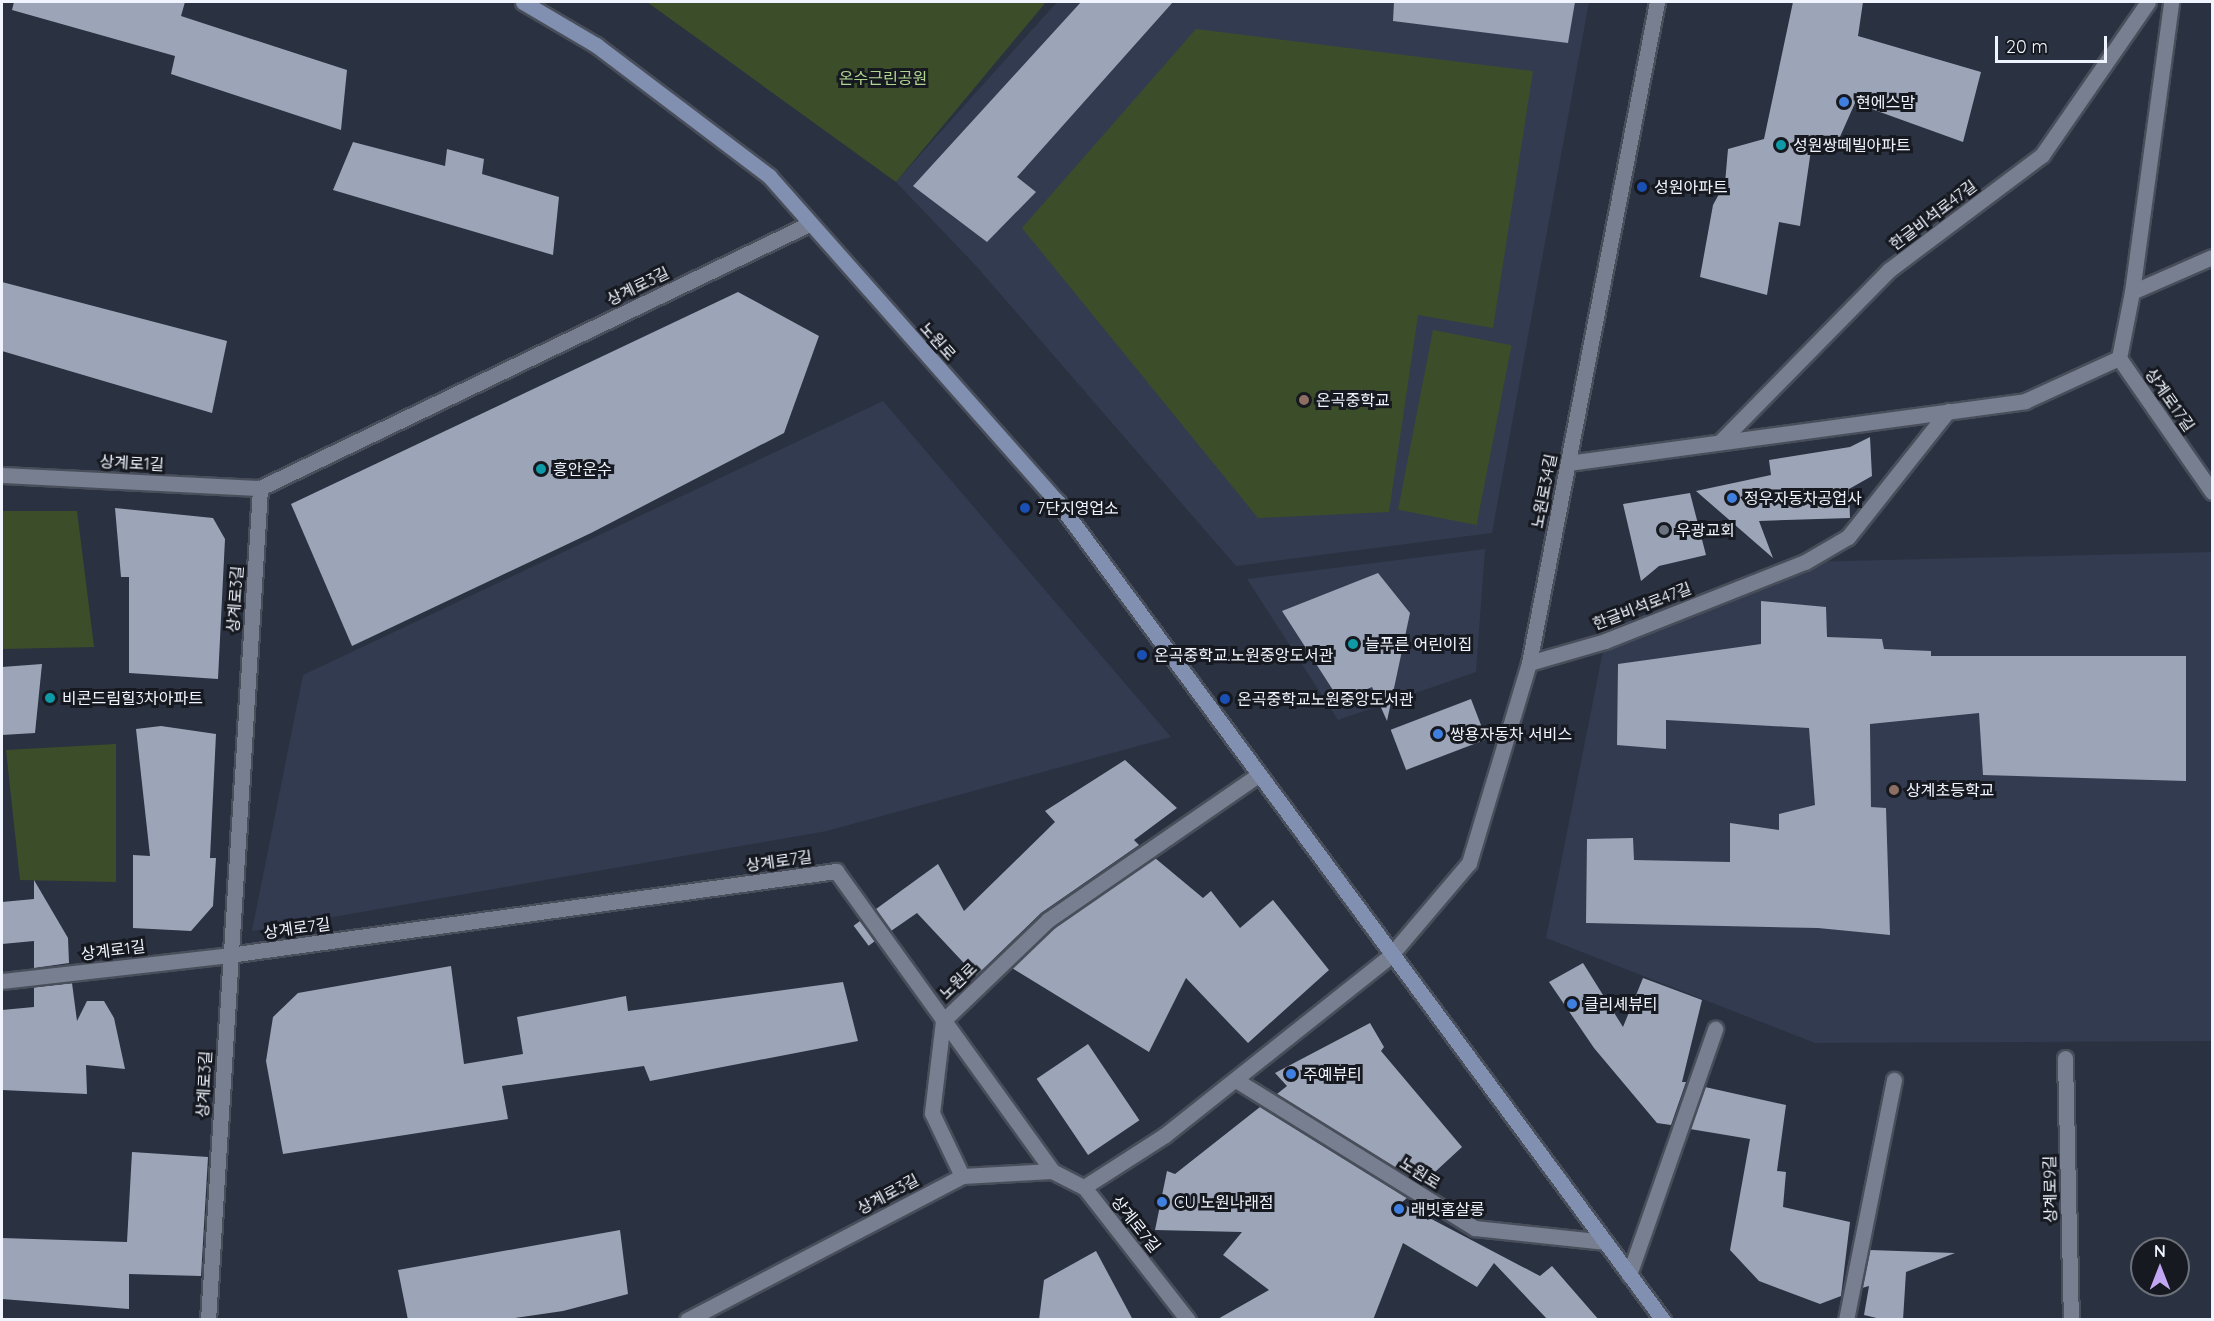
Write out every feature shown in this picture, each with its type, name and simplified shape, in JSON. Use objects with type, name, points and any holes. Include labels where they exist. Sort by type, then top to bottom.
[{"type":"main road","name":"노원로","points":[[523,2],[596,45],[770,176],[809,224],[1057,501],[1390,956],[1663,1320]]},
{"type":"street","name":"노원로34길","points":[[1390,956],[1469,863],[1529,663],[1657,2]]},
{"type":"street","name":"한글비석로47길","points":[[1720,442],[1889,270],[2042,155],[2148,2]]},
{"type":"street","points":[[1568,463],[2025,401],[2119,358],[2132,292],[2171,2]]},
{"type":"street","name":"상계로3길","points":[[208,1320],[260,488],[809,224]]},
{"type":"street","points":[[2132,292],[2212,257]]},
{"type":"street","name":"상계로17길","points":[[2119,358],[2212,492]]},
{"type":"street","name":"한글비석로47길","points":[[1529,663],[1605,641],[1805,562],[1848,537],[1948,411]]},
{"type":"street","name":"상계로1길","points":[[2,475],[260,488]]},
{"type":"street","name":"노원로","points":[[943,1021],[1048,920],[1258,775]]},
{"type":"street","name":"상계로7길","points":[[230,955],[836,871],[1052,1171],[1084,1187],[1188,1320]]},
{"type":"street","name":"상계로1길","points":[[2,981],[230,955]]},
{"type":"street","points":[[1084,1187],[1165,1135],[1390,956]]},
{"type":"street","points":[[943,1021],[932,1113],[962,1176],[1052,1171]]},
{"type":"street","points":[[1629,1275],[1714,1029]]},
{"type":"street","name":"상계로9길","points":[[2065,1058],[2071,1320]]},
{"type":"street","name":"노원로","points":[[1236,1080],[1475,1228],[1605,1242]]},
{"type":"street","points":[[1846,1320],[1894,1080]]},
{"type":"street","name":"상계로3길","points":[[687,1320],[962,1176]]},
{"type":"shaded area","name":"온곡중학교","points":[[1057,2],[1589,2],[1492,533],[1236,566],[977,267],[896,182]]},
{"type":"shaded area","points":[[883,401],[1171,737],[827,831],[252,931],[303,675]]},
{"type":"shaded area","points":[[1485,549],[1476,672],[1338,720],[1247,579]]},
{"type":"shaded area","name":"상계초등학교","points":[[2212,552],[2212,1041],[1815,1043],[1546,938],[1605,641],[1805,562]]},
{"type":"green space","name":"온수근린공원","points":[[647,2],[1046,2],[896,182]]},
{"type":"green space","points":[[1196,29],[1533,71],[1493,328],[1418,315],[1389,512],[1258,518],[1022,228]]},
{"type":"green space","points":[[1433,330],[1512,345],[1477,525],[1398,510]]},
{"type":"green space","points":[[2,511],[77,511],[94,647],[2,649]]},
{"type":"green space","points":[[116,744],[116,882],[20,880],[6,750]]},
{"type":"building","points":[[14,2],[185,2],[181,16],[347,70],[341,130],[171,74],[175,56],[12,10]]},
{"type":"building","points":[[1081,2],[1173,2],[1017,177],[1036,192],[987,242],[913,186]]},
{"type":"building","points":[[1394,2],[1575,2],[1568,43],[1393,21]]},
{"type":"building","name":"성원쌍떼빌아파트","points":[[1793,2],[1863,2],[1858,36],[1981,72],[1963,142],[1855,103],[1839,139],[1811,150],[1800,226],[1779,222],[1767,295],[1700,277],[1713,205],[1725,183],[1728,149],[1764,139]]},
{"type":"building","points":[[353,142],[445,166],[447,149],[484,159],[482,174],[559,197],[553,255],[333,190]]},
{"type":"building","points":[[2,282],[227,341],[212,413],[2,351]]},
{"type":"building","name":"흥안운수","points":[[738,292],[819,336],[784,433],[591,533],[352,646],[291,504]]},
{"type":"building","points":[[1870,437],[1872,476],[1849,489],[1850,518],[1759,521],[1773,558],[1696,491],[1771,475],[1769,460],[1850,447]]},
{"type":"building","name":"우광교회","points":[[1690,493],[1706,555],[1659,566],[1641,581],[1623,504]]},
{"type":"building","points":[[115,508],[213,518],[225,539],[218,679],[129,673],[129,577],[121,577]]},
{"type":"building","name":"늘푸른 어린이집","points":[[1378,573],[1410,613],[1387,721],[1372,687],[1340,701],[1282,611]]},
{"type":"building","points":[[1761,601],[1826,607],[1827,637],[1882,639],[1884,649],[1931,651],[1931,656],[2186,656],[2186,781],[1983,775],[1979,713],[1870,724],[1871,807],[1886,808],[1890,935],[1818,928],[1586,923],[1587,839],[1633,838],[1634,860],[1730,862],[1730,823],[1779,830],[1779,814],[1815,805],[1809,728],[1666,720],[1666,749],[1617,745],[1618,664],[1761,644]]},
{"type":"building","points":[[42,664],[35,733],[2,735],[2,667]]},
{"type":"building","name":"쌍용자동차 서비스","points":[[1471,699],[1486,739],[1406,770],[1391,730]]},
{"type":"building","points":[[161,726],[216,734],[210,858],[216,858],[213,906],[191,931],[133,928],[133,855],[150,856],[136,729]]},
{"type":"building","points":[[1125,760],[1177,808],[1134,840],[1139,845],[1041,913],[976,976],[917,913],[891,931],[876,909],[938,864],[964,911],[1055,822],[1045,811]]},
{"type":"building","points":[[1155,858],[1203,898],[1211,891],[1240,928],[1273,900],[1329,970],[1248,1043],[1186,978],[1149,1052],[1012,968],[1054,928]]},
{"type":"building","points":[[34,880],[68,938],[69,963],[34,968],[34,941],[2,944],[2,902],[34,899]]},
{"type":"building","points":[[860,921],[875,941],[869,946],[854,926]]},
{"type":"building","points":[[1583,963],[1623,1027],[1643,978],[1702,1000],[1682,1082],[1686,1082],[1671,1125],[1657,1123],[1594,1048],[1549,982]]},
{"type":"building","points":[[451,966],[464,1064],[523,1054],[517,1017],[626,996],[628,1011],[843,982],[858,1041],[650,1081],[644,1066],[502,1086],[508,1119],[283,1154],[266,1061],[273,1017],[298,993]]},
{"type":"building","points":[[72,983],[77,1021],[87,1001],[104,1001],[114,1018],[125,1069],[86,1065],[87,1094],[2,1090],[2,1010],[34,1007],[34,987]]},
{"type":"building","points":[[1370,1023],[1384,1047],[1381,1051],[1462,1147],[1422,1184],[1277,1094],[1287,1086],[1275,1073]]},
{"type":"building","points":[[1088,1044],[1139,1120],[1088,1155],[1037,1079]]},
{"type":"building","points":[[1705,1087],[1786,1105],[1777,1171],[1786,1172],[1783,1207],[1850,1222],[1841,1296],[1820,1304],[1759,1281],[1730,1250],[1750,1139],[1690,1129]]},
{"type":"building","points":[[1260,1107],[1407,1198],[1401,1203],[1540,1276],[1552,1266],[1599,1320],[1548,1320],[1494,1263],[1477,1287],[1403,1243],[1373,1320],[1216,1320],[1269,1290],[1223,1255],[1242,1232],[1155,1230],[1167,1171],[1175,1174]]},
{"type":"building","points":[[132,1152],[208,1157],[201,1276],[129,1274],[129,1309],[2,1299],[2,1238],[127,1242]]},
{"type":"building","points":[[620,1230],[628,1294],[563,1311],[502,1320],[408,1320],[398,1270]]},
{"type":"building","points":[[1870,1250],[1955,1253],[1906,1272],[1903,1320],[1885,1320],[1864,1315],[1869,1286],[1862,1288]]},
{"type":"building","points":[[1096,1251],[1133,1320],[1039,1320],[1044,1280]]},
{"type":"place","name":"현에스맘","points":[[1844,102]]},
{"type":"place","name":"성원쌍떼빌아파트","points":[[1781,145]]},
{"type":"place","name":"성원아파트","points":[[1642,187]]},
{"type":"place","name":"온곡중학교","points":[[1304,400]]},
{"type":"place","name":"흥안운수","points":[[541,469]]},
{"type":"place","name":"정우자동차공업사","points":[[1732,498]]},
{"type":"place","name":"7단지영업소","points":[[1025,508]]},
{"type":"place","name":"우광교회","points":[[1664,530]]},
{"type":"place","name":"늘푸른 어린이집","points":[[1353,644]]},
{"type":"place","name":"온곡중학교.노원중앙도서관","points":[[1142,655]]},
{"type":"place","name":"비콘드림힐3차아파트","points":[[50,698]]},
{"type":"place","name":"온곡중학교노원중앙도서관","points":[[1225,699]]},
{"type":"place","name":"쌍용자동차 서비스","points":[[1438,734]]},
{"type":"place","name":"상계초등학교","points":[[1894,790]]},
{"type":"place","name":"클리셰뷰티","points":[[1572,1004]]},
{"type":"place","name":"주예뷰티","points":[[1291,1074]]},
{"type":"place","name":"CU 노원나래점","points":[[1162,1202]]},
{"type":"place","name":"래빗홈살롱","points":[[1399,1209]]}]
